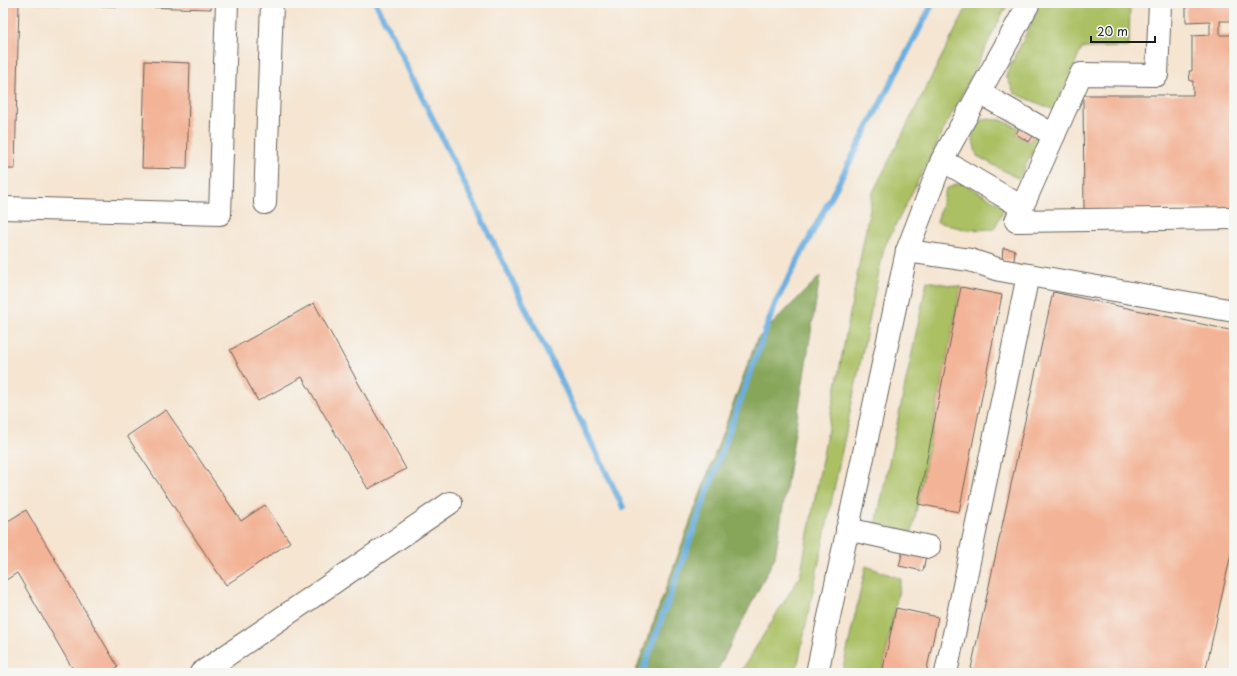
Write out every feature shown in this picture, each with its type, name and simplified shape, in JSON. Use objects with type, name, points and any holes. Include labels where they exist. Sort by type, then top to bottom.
[{"type":"lane","points":[[3,208],[220,214],[227,3]]},
{"type":"lane","points":[[265,203],[272,3]]},
{"type":"lane","points":[[817,673],[907,250],[942,160],[1029,3]]},
{"type":"lane","points":[[1160,3],[1157,75],[1081,74],[1016,221],[1234,218]]},
{"type":"lane","points":[[980,93],[1054,135]]},
{"type":"lane","points":[[942,160],[1022,207]]},
{"type":"lane","points":[[907,250],[970,260],[1000,270],[1234,311]]},
{"type":"lane","points":[[946,673],[1028,275]]},
{"type":"lane","points":[[201,673],[450,503]]},
{"type":"lane","points":[[847,529],[929,547]]},
{"type":"green space","points":[[969,3],[1008,3],[884,248],[796,673],[740,673],[800,576],[873,192]]},
{"type":"green space","points":[[1041,3],[1130,3],[1129,47],[1082,48],[1054,110],[1014,93],[1006,75]]},
{"type":"green space","points":[[983,119],[1001,120],[1019,128],[1016,134],[1029,142],[1033,136],[1039,139],[1019,179],[977,156],[973,136],[975,129]]},
{"type":"green space","points":[[961,182],[1005,207],[994,229],[967,230],[937,222],[946,189]]},
{"type":"green space","points":[[820,276],[775,557],[716,673],[635,673],[757,339]]},
{"type":"green space","points":[[927,281],[961,287],[912,532],[876,524]]},
{"type":"green space","points":[[866,566],[901,579],[882,673],[842,673]]},
{"type":"building","points":[[3,3],[19,3],[15,169],[3,169]]},
{"type":"building","points":[[37,3],[212,3],[211,9]]},
{"type":"building","points":[[1186,3],[1234,3],[1234,21],[1220,21],[1220,35],[1234,35],[1234,208],[1084,209],[1083,95],[1193,95],[1193,81],[1190,81],[1189,71],[1192,71],[1192,36],[1210,35],[1210,21],[1186,22]]},
{"type":"building","points":[[145,61],[190,63],[187,169],[142,168]]},
{"type":"building","points":[[1019,128],[1033,136],[1029,142],[1016,134]]},
{"type":"building","points":[[1003,248],[1015,250],[1014,261],[1002,259]]},
{"type":"building","points":[[961,287],[1002,295],[959,512],[918,504]]},
{"type":"building","points":[[1053,292],[1234,331],[1234,540],[1205,673],[970,673]]},
{"type":"building","points":[[314,303],[406,469],[368,489],[302,377],[258,401],[230,350]]},
{"type":"building","points":[[166,410],[241,521],[265,505],[290,542],[226,585],[127,436]]},
{"type":"building","points":[[26,510],[118,667],[107,673],[75,673],[17,573],[3,582],[3,524]]},
{"type":"building","points":[[903,550],[926,555],[923,571],[899,566]]},
{"type":"building","points":[[896,608],[938,617],[926,673],[882,673]]},
{"type":"waterway","points":[[376,3],[623,507]]},
{"type":"waterway","points":[[642,673],[775,304],[933,3]]}]
